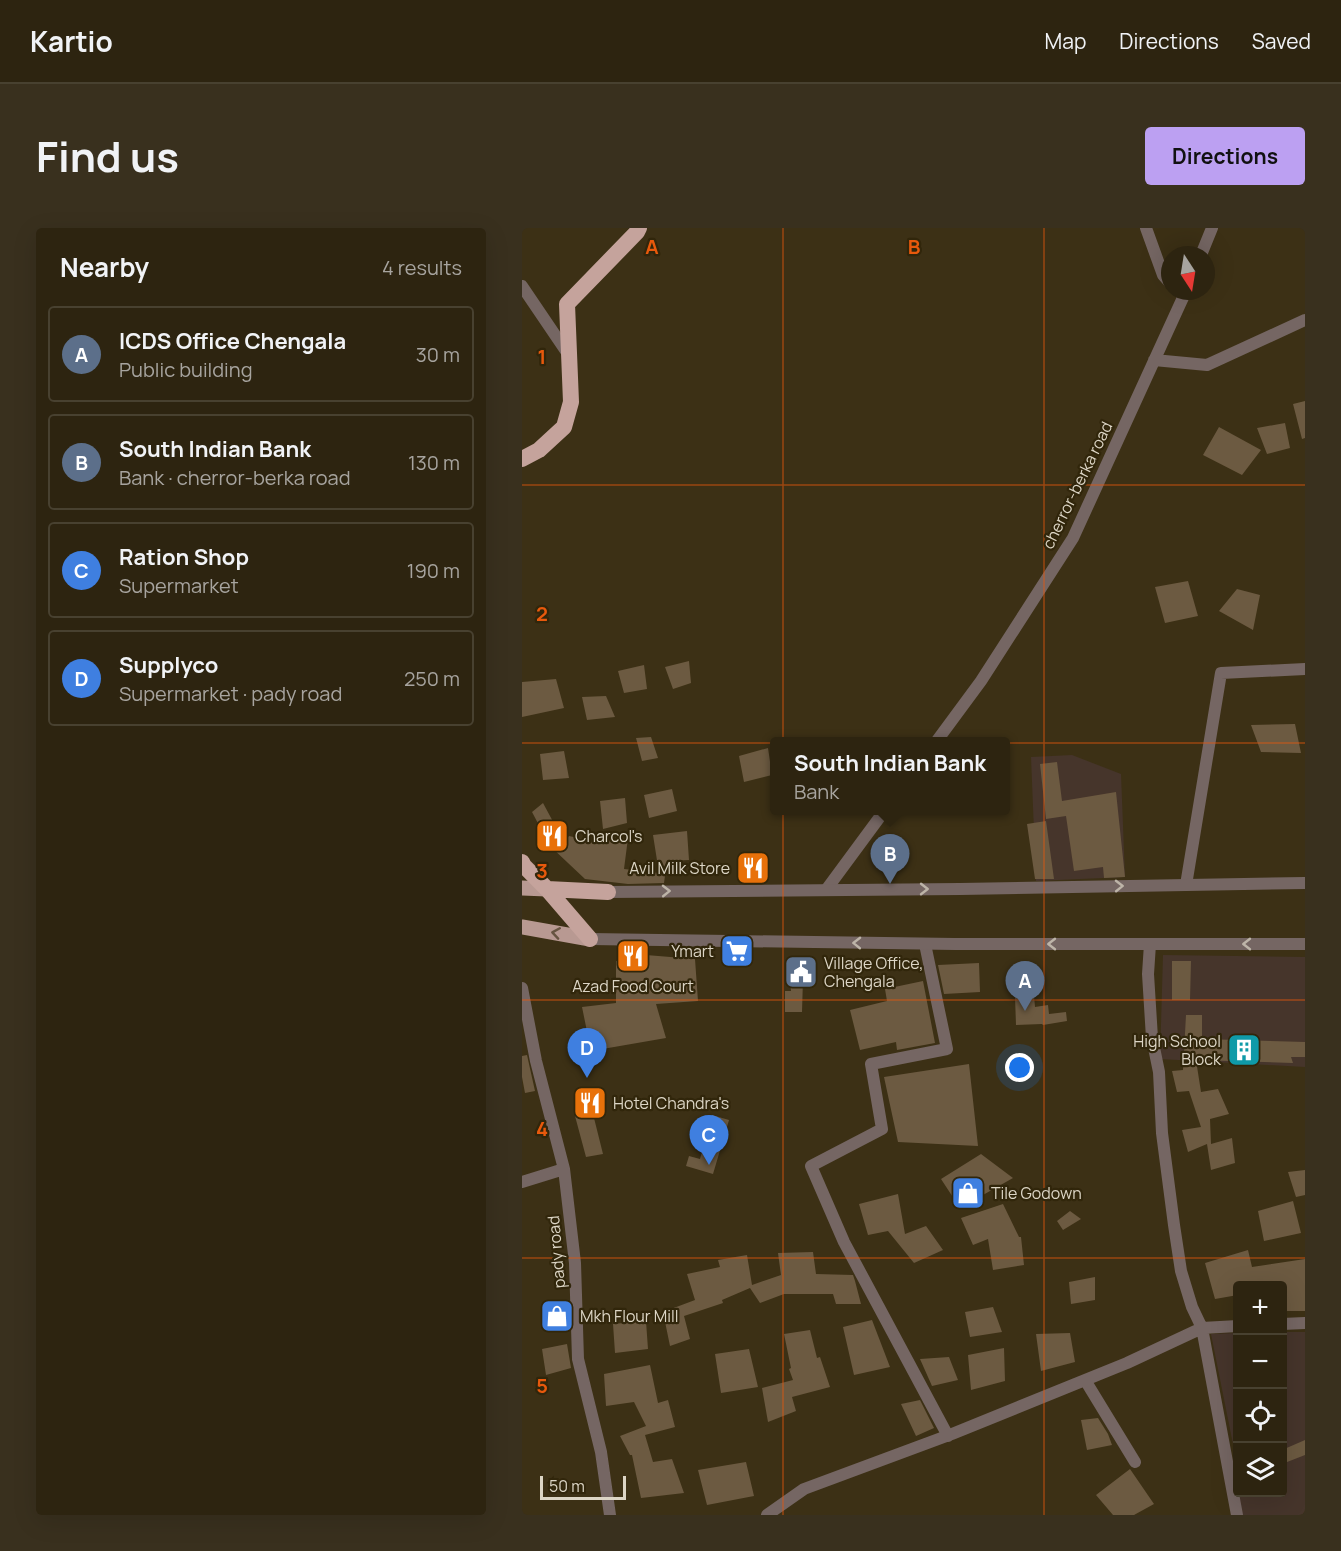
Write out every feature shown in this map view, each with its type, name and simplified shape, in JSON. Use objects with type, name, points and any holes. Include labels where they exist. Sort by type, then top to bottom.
[{"type":"highway","points":[[522,459],[539,450],[564,427],[571,402],[567,304],[639,228]]},
{"type":"highway","points":[[522,862],[590,939]]},
{"type":"highway","points":[[547,889],[608,892]]},
{"type":"main road","points":[[522,888],[547,889]]},
{"type":"main road","points":[[522,927],[590,939]]},
{"type":"street","points":[[1146,228],[1161,269]]},
{"type":"street","points":[[1205,246],[1212,228]]},
{"type":"street","points":[[522,286],[569,355]]},
{"type":"street","name":"cherror-berka road","points":[[939,737],[981,681],[1073,538],[1180,300]]},
{"type":"street","points":[[1154,360],[1207,365],[1305,320]]},
{"type":"street","points":[[1186,885],[1221,672],[1305,669]]},
{"type":"street","points":[[826,890],[881,815]]},
{"type":"street","points":[[608,892],[1305,883]]},
{"type":"street","points":[[590,939],[925,944],[1305,944]]},
{"type":"street","points":[[925,944],[947,1049],[871,1064],[882,1129],[811,1166],[844,1242],[948,1436]]},
{"type":"street","points":[[1150,944],[1148,974],[1152,1038],[1159,1072],[1162,1133],[1174,1225],[1182,1271],[1192,1307],[1202,1328],[1237,1515]]},
{"type":"street","name":"pady road","points":[[522,988],[536,1061],[564,1169],[574,1263],[578,1359],[601,1452],[610,1515]]},
{"type":"street","points":[[522,1182],[564,1169]]},
{"type":"street","points":[[1287,1324],[1305,1323]]},
{"type":"street","points":[[766,1515],[804,1489],[948,1436],[1127,1363],[1202,1328],[1233,1326]]},
{"type":"street","points":[[1084,1380],[1135,1462]]},
{"type":"shaded area","points":[[1072,755],[1121,774],[1125,877],[1036,881],[1031,757]]},
{"type":"shaded area","points":[[1163,955],[1305,957],[1305,1067],[1160,1059]]},
{"type":"shaded area","points":[[1287,1332],[1305,1332],[1305,1515],[1241,1515],[1239,1497],[1287,1497]]},
{"type":"shaded area","points":[[1233,1333],[1233,1444],[1211,1334]]},
{"type":"building","points":[[1305,401],[1305,438],[1302,439],[1293,404]]},
{"type":"building","points":[[1285,423],[1290,448],[1267,454],[1257,428]]},
{"type":"building","points":[[1219,427],[1261,450],[1242,475],[1203,455]]},
{"type":"building","points":[[1188,581],[1198,616],[1165,623],[1155,587]]},
{"type":"building","points":[[1237,589],[1260,595],[1253,630],[1219,611]]},
{"type":"building","points":[[689,661],[691,683],[673,689],[665,667]]},
{"type":"building","points":[[644,665],[647,689],[624,693],[618,671]]},
{"type":"building","points":[[556,679],[564,708],[522,717],[522,682]]},
{"type":"building","points":[[606,696],[615,717],[587,720],[582,697]]},
{"type":"building","points":[[1295,724],[1301,753],[1261,752],[1251,725]]},
{"type":"building","points":[[651,737],[658,758],[642,761],[636,738]]},
{"type":"building","points":[[768,748],[770,776],[744,782],[739,756]]},
{"type":"building","points":[[564,751],[569,778],[543,780],[540,754]]},
{"type":"building","points":[[1057,762],[1062,801],[1116,792],[1125,877],[1104,878],[1103,867],[1074,871],[1066,816],[1046,819],[1040,764]]},
{"type":"building","points":[[672,789],[677,811],[649,818],[644,795]]},
{"type":"building","points":[[625,798],[627,823],[603,829],[600,801]]},
{"type":"building","points":[[543,803],[564,842],[569,836],[587,840],[588,843],[628,838],[624,869],[659,873],[653,835],[687,831],[689,860],[667,861],[664,883],[628,884],[585,879],[550,846],[532,812]]},
{"type":"building","points":[[1046,821],[1054,879],[1035,879],[1027,824]]},
{"type":"building","points":[[646,955],[695,959],[698,1001],[656,1004],[666,1038],[591,1051],[582,1007],[616,1003],[616,961],[648,961]]},
{"type":"building","points":[[1172,961],[1191,961],[1190,1000],[1172,1000]]},
{"type":"building","points":[[811,962],[813,978],[803,979],[802,1012],[785,1012],[785,991],[791,991],[788,966]]},
{"type":"building","points":[[979,963],[980,992],[944,994],[938,965]]},
{"type":"building","points":[[923,981],[935,1043],[897,1050],[896,1042],[860,1050],[850,1010],[887,1001],[885,989]]},
{"type":"building","points":[[1034,996],[1035,1007],[1048,1005],[1049,1014],[1066,1012],[1067,1021],[1043,1025],[1016,1025],[1015,997]]},
{"type":"building","points":[[1186,1015],[1202,1015],[1202,1039],[1305,1042],[1305,1057],[1291,1057],[1293,1063],[1196,1060],[1201,1092],[1218,1089],[1229,1114],[1210,1119],[1211,1144],[1232,1138],[1235,1163],[1211,1170],[1207,1144],[1188,1152],[1182,1130],[1201,1127],[1189,1091],[1177,1092],[1172,1071],[1183,1070]]},
{"type":"building","points":[[527,1055],[535,1091],[525,1093],[522,1056]]},
{"type":"building","points":[[969,1064],[978,1146],[898,1142],[884,1077]]},
{"type":"building","points":[[592,1110],[603,1154],[586,1157],[575,1116]]},
{"type":"building","points":[[712,1115],[729,1120],[713,1174],[686,1166],[689,1156],[700,1159]]},
{"type":"building","name":"Tile Godown","points":[[981,1154],[1013,1178],[960,1208],[941,1179]]},
{"type":"building","points":[[1305,1170],[1305,1195],[1296,1197],[1288,1172]]},
{"type":"building","points":[[898,1194],[905,1234],[926,1226],[943,1250],[914,1263],[888,1231],[868,1235],[859,1204]]},
{"type":"building","points":[[1293,1201],[1301,1233],[1264,1241],[1258,1211]]},
{"type":"building","points":[[1003,1204],[1021,1237],[1024,1265],[993,1270],[988,1239],[973,1245],[961,1218]]},
{"type":"building","points":[[1070,1211],[1081,1219],[1063,1230],[1057,1221]]},
{"type":"building","points":[[1248,1250],[1252,1267],[1305,1259],[1305,1311],[1287,1311],[1287,1281],[1233,1281],[1233,1296],[1215,1299],[1205,1263]]},
{"type":"building","points":[[813,1252],[816,1274],[853,1275],[861,1304],[836,1304],[833,1294],[784,1294],[760,1303],[750,1288],[722,1300],[723,1303],[684,1316],[690,1339],[670,1346],[663,1312],[695,1300],[687,1274],[720,1267],[718,1260],[747,1255],[752,1285],[781,1275],[778,1253]]},
{"type":"building","points":[[1095,1277],[1095,1300],[1071,1304],[1069,1282]]},
{"type":"building","points":[[993,1307],[1002,1332],[970,1337],[965,1312]]},
{"type":"building","points":[[872,1320],[890,1367],[854,1375],[843,1327]]},
{"type":"building","points":[[646,1321],[648,1349],[615,1353],[613,1324]]},
{"type":"building","points":[[810,1330],[817,1358],[820,1357],[830,1387],[792,1397],[796,1411],[768,1422],[762,1388],[793,1380],[789,1369],[791,1368],[784,1334]]},
{"type":"building","points":[[1070,1333],[1075,1362],[1041,1371],[1036,1334]]},
{"type":"building","points":[[567,1344],[571,1368],[546,1375],[542,1349]]},
{"type":"building","points":[[1004,1348],[1005,1381],[971,1390],[968,1355]]},
{"type":"building","points":[[749,1349],[758,1387],[721,1393],[715,1354]]},
{"type":"building","points":[[949,1357],[958,1380],[932,1386],[920,1359]]},
{"type":"building","points":[[650,1365],[658,1403],[668,1400],[675,1427],[645,1435],[653,1462],[672,1459],[684,1493],[641,1498],[632,1455],[620,1436],[646,1426],[634,1402],[606,1406],[604,1374]]},
{"type":"building","points":[[920,1400],[934,1428],[916,1436],[901,1404]]},
{"type":"building","points":[[1098,1418],[1112,1445],[1087,1450],[1081,1420]]},
{"type":"building","points":[[1305,1440],[1305,1455],[1287,1462],[1287,1448]]},
{"type":"building","points":[[746,1462],[754,1496],[707,1505],[698,1470]]},
{"type":"building","points":[[1130,1469],[1154,1504],[1134,1515],[1113,1515],[1096,1495]]},
{"type":"place","name":"Charcol's","points":[[552,836]]},
{"type":"place","name":"Avil Milk Store","points":[[753,868]]},
{"type":"place","name":"South Indian Bank","points":[[890,884]]},
{"type":"place","name":"Ymart","points":[[737,951]]},
{"type":"place","name":"Azad Food Court","points":[[633,956]]},
{"type":"place","name":"Village Office, Chengala","points":[[801,972]]},
{"type":"place","name":"ICDS Office Chengala","points":[[1025,1011]]},
{"type":"place","name":"High School Block","points":[[1244,1050]]},
{"type":"place","name":"Supplyco","points":[[587,1078]]},
{"type":"place","name":"Hotel Chandra's","points":[[590,1103]]},
{"type":"place","name":"Ration Shop","points":[[709,1165]]},
{"type":"place","name":"Tile Godown","points":[[968,1193]]},
{"type":"place","name":"Mkh Flour Mill","points":[[557,1316]]}]
